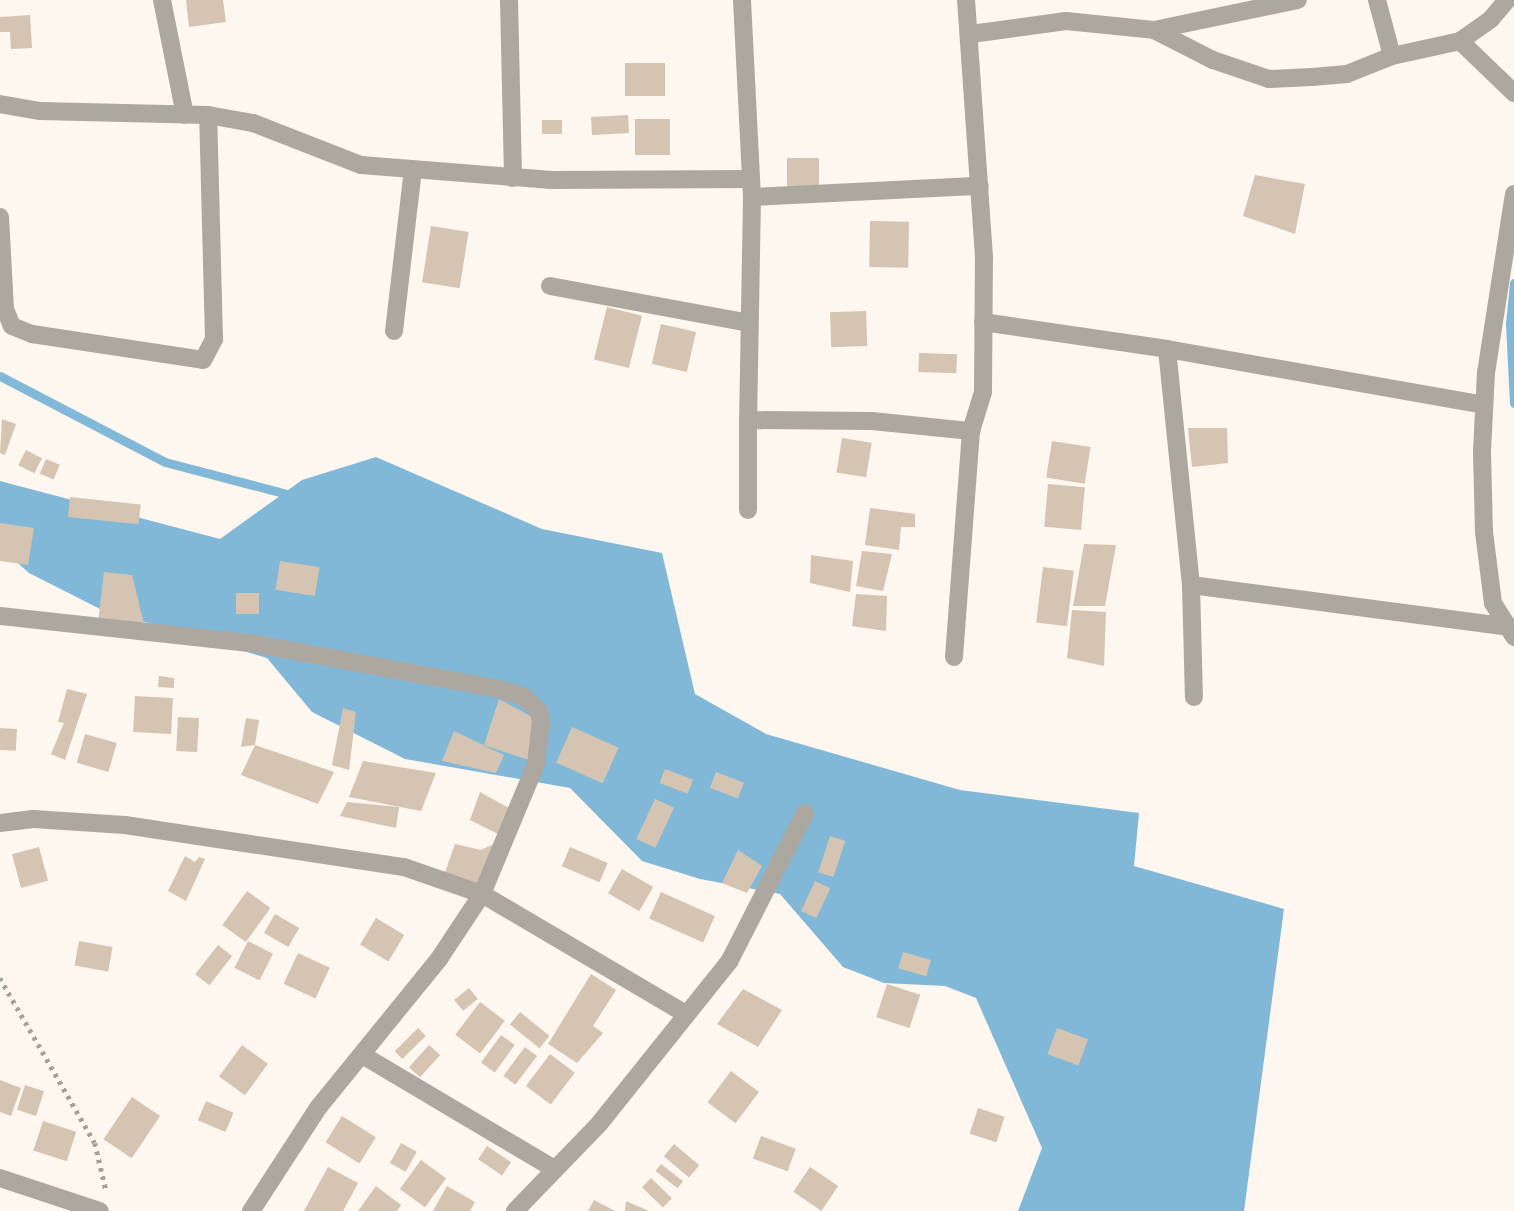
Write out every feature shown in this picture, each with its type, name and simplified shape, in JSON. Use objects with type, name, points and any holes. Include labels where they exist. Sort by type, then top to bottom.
[{"type":"street","points":[[162,0],[185,115]]},
{"type":"street","points":[[509,0],[513,177]]},
{"type":"street","points":[[742,0],[752,197],[748,510]]},
{"type":"street","points":[[954,657],[971,431],[983,392],[980,186],[971,34],[966,0]]},
{"type":"street","points":[[971,34],[1066,21],[1154,30],[1298,0]]},
{"type":"street","points":[[1377,0],[1392,55]]},
{"type":"street","points":[[1154,30],[1213,60],[1269,79],[1347,74],[1392,55],[1461,41],[1491,19],[1507,0]]},
{"type":"street","points":[[1461,41],[1514,93]]},
{"type":"street","points":[[0,104],[40,111],[208,115],[253,123],[361,165],[513,177],[749,179]]},
{"type":"street","points":[[0,217],[5,309],[12,326],[32,334],[203,360],[214,339],[208,115]]},
{"type":"street","points":[[394,331],[413,170]]},
{"type":"street","points":[[752,197],[980,186]]},
{"type":"street","points":[[1511,632],[1493,603],[1484,532],[1484,405],[1514,194]]},
{"type":"street","points":[[550,286],[749,323]]},
{"type":"street","points":[[984,322],[1167,349],[1484,405]]},
{"type":"street","points":[[1167,349],[1191,585],[1194,697]]},
{"type":"street","points":[[748,419],[872,421],[971,431]]},
{"type":"street","points":[[1191,585],[1511,632]]},
{"type":"street","points":[[0,616],[256,644],[498,689],[533,701],[541,720],[536,764],[482,894],[364,1056],[318,1108],[251,1211]]},
{"type":"street","points":[[515,1211],[599,1124],[729,962],[805,813]]},
{"type":"street","points":[[0,822],[33,819],[125,825],[307,849],[404,867],[482,894],[686,1014]]},
{"type":"street","points":[[364,1056],[554,1169]]},
{"type":"street","points":[[0,1178],[104,1204]]},
{"type":"path","points":[[0,978],[96,1143],[104,1204]]},
{"type":"water","points":[[376,457],[542,529],[662,553],[695,694],[766,734],[960,790],[1139,813],[1134,866],[1284,909],[1244,1211],[1018,1211],[1042,1148],[976,998],[945,986],[884,983],[843,967],[780,894],[700,879],[642,861],[570,788],[405,759],[312,712],[267,658],[100,609],[29,573],[0,547],[0,481],[220,539],[302,480]]},
{"type":"building","points":[[186,0],[223,0],[226,22],[189,27]]},
{"type":"building","points":[[30,15],[32,48],[11,49],[10,32],[0,32],[0,17]]},
{"type":"building","points":[[625,63],[665,63],[665,96],[625,96]]},
{"type":"building","points":[[628,115],[629,133],[592,135],[591,117]]},
{"type":"building","points":[[635,119],[670,119],[670,155],[635,155]]},
{"type":"building","points":[[542,120],[562,120],[562,134],[542,134]]},
{"type":"building","points":[[787,158],[819,158],[819,195],[787,195]]},
{"type":"building","points":[[1255,175],[1305,184],[1295,234],[1243,216]]},
{"type":"building","points":[[870,221],[909,222],[908,268],[869,267]]},
{"type":"building","points":[[431,226],[469,232],[460,288],[422,282]]},
{"type":"building","points":[[607,307],[642,316],[629,368],[594,359]]},
{"type":"building","points":[[866,311],[867,346],[831,347],[830,312]]},
{"type":"building","points":[[661,324],[696,332],[687,372],[652,364]]},
{"type":"building","points":[[919,353],[957,354],[956,373],[918,372]]},
{"type":"building","points":[[2,419],[16,424],[5,455],[0,453]]},
{"type":"building","points":[[1188,428],[1227,428],[1228,463],[1192,467]]},
{"type":"building","points":[[842,438],[872,443],[866,477],[837,473]]},
{"type":"building","points":[[1052,441],[1091,447],[1085,484],[1046,478]]},
{"type":"building","points":[[26,450],[42,458],[34,473],[18,465]]},
{"type":"building","points":[[46,459],[60,465],[54,480],[40,474]]},
{"type":"building","points":[[1048,484],[1085,487],[1081,530],[1044,527]]},
{"type":"building","points":[[70,497],[141,504],[139,524],[68,517]]},
{"type":"building","points":[[870,508],[915,514],[915,527],[901,527],[899,550],[865,545]]},
{"type":"building","points":[[0,523],[34,528],[28,565],[0,561]]},
{"type":"building","points":[[1084,544],[1116,545],[1105,606],[1073,606]]},
{"type":"building","points":[[862,551],[892,554],[883,591],[856,586]]},
{"type":"building","points":[[811,555],[853,561],[850,592],[810,583]]},
{"type":"building","points":[[280,561],[320,567],[315,596],[275,590]]},
{"type":"building","points":[[1043,567],[1074,571],[1067,626],[1036,623]]},
{"type":"building","points":[[104,572],[132,575],[145,628],[98,623]]},
{"type":"building","points":[[236,593],[259,593],[259,614],[236,614]]},
{"type":"building","points":[[856,594],[887,596],[886,631],[852,626]]},
{"type":"building","points":[[1072,610],[1106,612],[1104,666],[1067,658]]},
{"type":"building","points":[[159,676],[174,678],[174,688],[158,687]]},
{"type":"building","points":[[67,689],[87,694],[65,760],[51,754],[64,723],[58,722]]},
{"type":"building","points":[[135,696],[173,698],[171,734],[133,732]]},
{"type":"building","points":[[499,699],[534,718],[532,761],[484,745]]},
{"type":"building","points":[[343,708],[356,712],[349,770],[332,765]]},
{"type":"building","points":[[178,717],[199,718],[197,752],[176,751]]},
{"type":"building","points":[[246,718],[259,720],[255,745],[241,747]]},
{"type":"building","points":[[572,727],[619,748],[603,783],[556,763]]},
{"type":"building","points":[[0,728],[17,729],[16,751],[0,750]]},
{"type":"building","points":[[454,731],[504,755],[496,773],[442,761]]},
{"type":"building","points":[[85,734],[117,743],[108,772],[77,763]]},
{"type":"building","points":[[255,745],[334,772],[318,804],[241,775]]},
{"type":"building","points":[[363,761],[436,773],[421,811],[349,797]]},
{"type":"building","points":[[665,769],[693,780],[688,794],[660,783]]},
{"type":"building","points":[[716,772],[744,783],[738,799],[710,788]]},
{"type":"building","points":[[480,792],[511,809],[502,836],[470,820]]},
{"type":"building","points":[[655,799],[674,808],[655,848],[636,839]]},
{"type":"building","points":[[347,802],[399,807],[396,828],[340,816]]},
{"type":"building","points":[[830,836],[845,841],[833,877],[818,872]]},
{"type":"building","points":[[496,843],[476,892],[444,875],[455,844],[481,850]]},
{"type":"building","points":[[39,847],[48,881],[21,888],[12,854]]},
{"type":"building","points":[[570,847],[608,863],[600,882],[562,866]]},
{"type":"building","points":[[738,850],[762,866],[747,893],[722,883]]},
{"type":"building","points":[[185,856],[195,862],[199,857],[205,859],[186,901],[168,891]]},
{"type":"building","points":[[622,869],[653,887],[639,911],[608,893]]},
{"type":"building","points":[[815,881],[830,888],[816,918],[801,911]]},
{"type":"building","points":[[247,891],[270,908],[246,942],[222,925]]},
{"type":"building","points":[[661,892],[715,916],[703,942],[649,918]]},
{"type":"building","points":[[275,914],[299,928],[288,947],[264,933]]},
{"type":"building","points":[[376,918],[404,935],[388,962],[360,945]]},
{"type":"building","points":[[79,941],[112,947],[108,972],[75,966]]},
{"type":"building","points":[[248,941],[273,954],[259,980],[234,968]]},
{"type":"building","points":[[218,945],[232,956],[209,985],[195,974]]},
{"type":"building","points":[[903,952],[931,960],[926,976],[898,968]]},
{"type":"building","points":[[298,953],[330,968],[315,999],[284,984]]},
{"type":"building","points":[[591,974],[616,990],[593,1026],[603,1033],[577,1063],[548,1044]]},
{"type":"building","points":[[887,984],[920,995],[909,1028],[876,1017]]},
{"type":"building","points":[[469,988],[478,999],[463,1011],[454,1000]]},
{"type":"building","points":[[743,989],[782,1010],[758,1047],[717,1024]]},
{"type":"building","points":[[480,1002],[505,1021],[480,1053],[455,1035]]},
{"type":"building","points":[[520,1012],[550,1036],[539,1048],[510,1024]]},
{"type":"building","points":[[418,1028],[426,1036],[402,1059],[395,1051]]},
{"type":"building","points":[[1057,1028],[1088,1039],[1078,1066],[1047,1054]]},
{"type":"building","points":[[501,1035],[515,1045],[495,1072],[481,1063]]},
{"type":"building","points":[[242,1045],[268,1064],[245,1095],[219,1077]]},
{"type":"building","points":[[429,1045],[440,1055],[420,1077],[409,1067]]},
{"type":"building","points":[[525,1047],[537,1056],[515,1085],[503,1076]]},
{"type":"building","points":[[550,1054],[575,1073],[551,1105],[526,1086]]},
{"type":"building","points":[[731,1071],[759,1092],[735,1123],[708,1102]]},
{"type":"building","points":[[0,1080],[21,1088],[11,1116],[0,1112]]},
{"type":"building","points":[[25,1085],[44,1091],[36,1116],[17,1110]]},
{"type":"building","points":[[132,1097],[160,1116],[132,1158],[103,1139]]},
{"type":"building","points":[[206,1101],[234,1113],[225,1132],[198,1120]]},
{"type":"building","points":[[978,1108],[1005,1117],[996,1142],[970,1134]]},
{"type":"building","points":[[342,1116],[376,1137],[359,1163],[326,1142]]},
{"type":"building","points":[[43,1121],[76,1132],[67,1161],[33,1150]]},
{"type":"building","points":[[761,1136],[796,1149],[788,1171],[753,1159]]},
{"type":"building","points":[[401,1143],[417,1152],[406,1172],[390,1163]]},
{"type":"building","points":[[674,1144],[699,1165],[689,1177],[664,1156]]},
{"type":"building","points":[[487,1146],[511,1162],[502,1175],[478,1159]]},
{"type":"building","points":[[421,1160],[446,1178],[425,1207],[400,1189]]},
{"type":"building","points":[[661,1164],[683,1181],[678,1188],[655,1171]]},
{"type":"building","points":[[328,1167],[358,1183],[343,1211],[304,1211]]},
{"type":"building","points":[[810,1167],[838,1186],[821,1211],[793,1192]]},
{"type":"building","points":[[651,1178],[672,1198],[663,1207],[642,1187]]},
{"type":"building","points":[[376,1186],[401,1205],[397,1211],[358,1211]]},
{"type":"building","points":[[447,1186],[475,1202],[470,1211],[433,1211]]},
{"type":"building","points":[[594,1200],[615,1211],[588,1211]]},
{"type":"building","points":[[626,1201],[649,1211],[625,1211]]},
{"type":"waterway","points":[[1514,283],[1510,324],[1514,403]]},
{"type":"waterway","points":[[0,376],[165,462],[295,496]]}]
